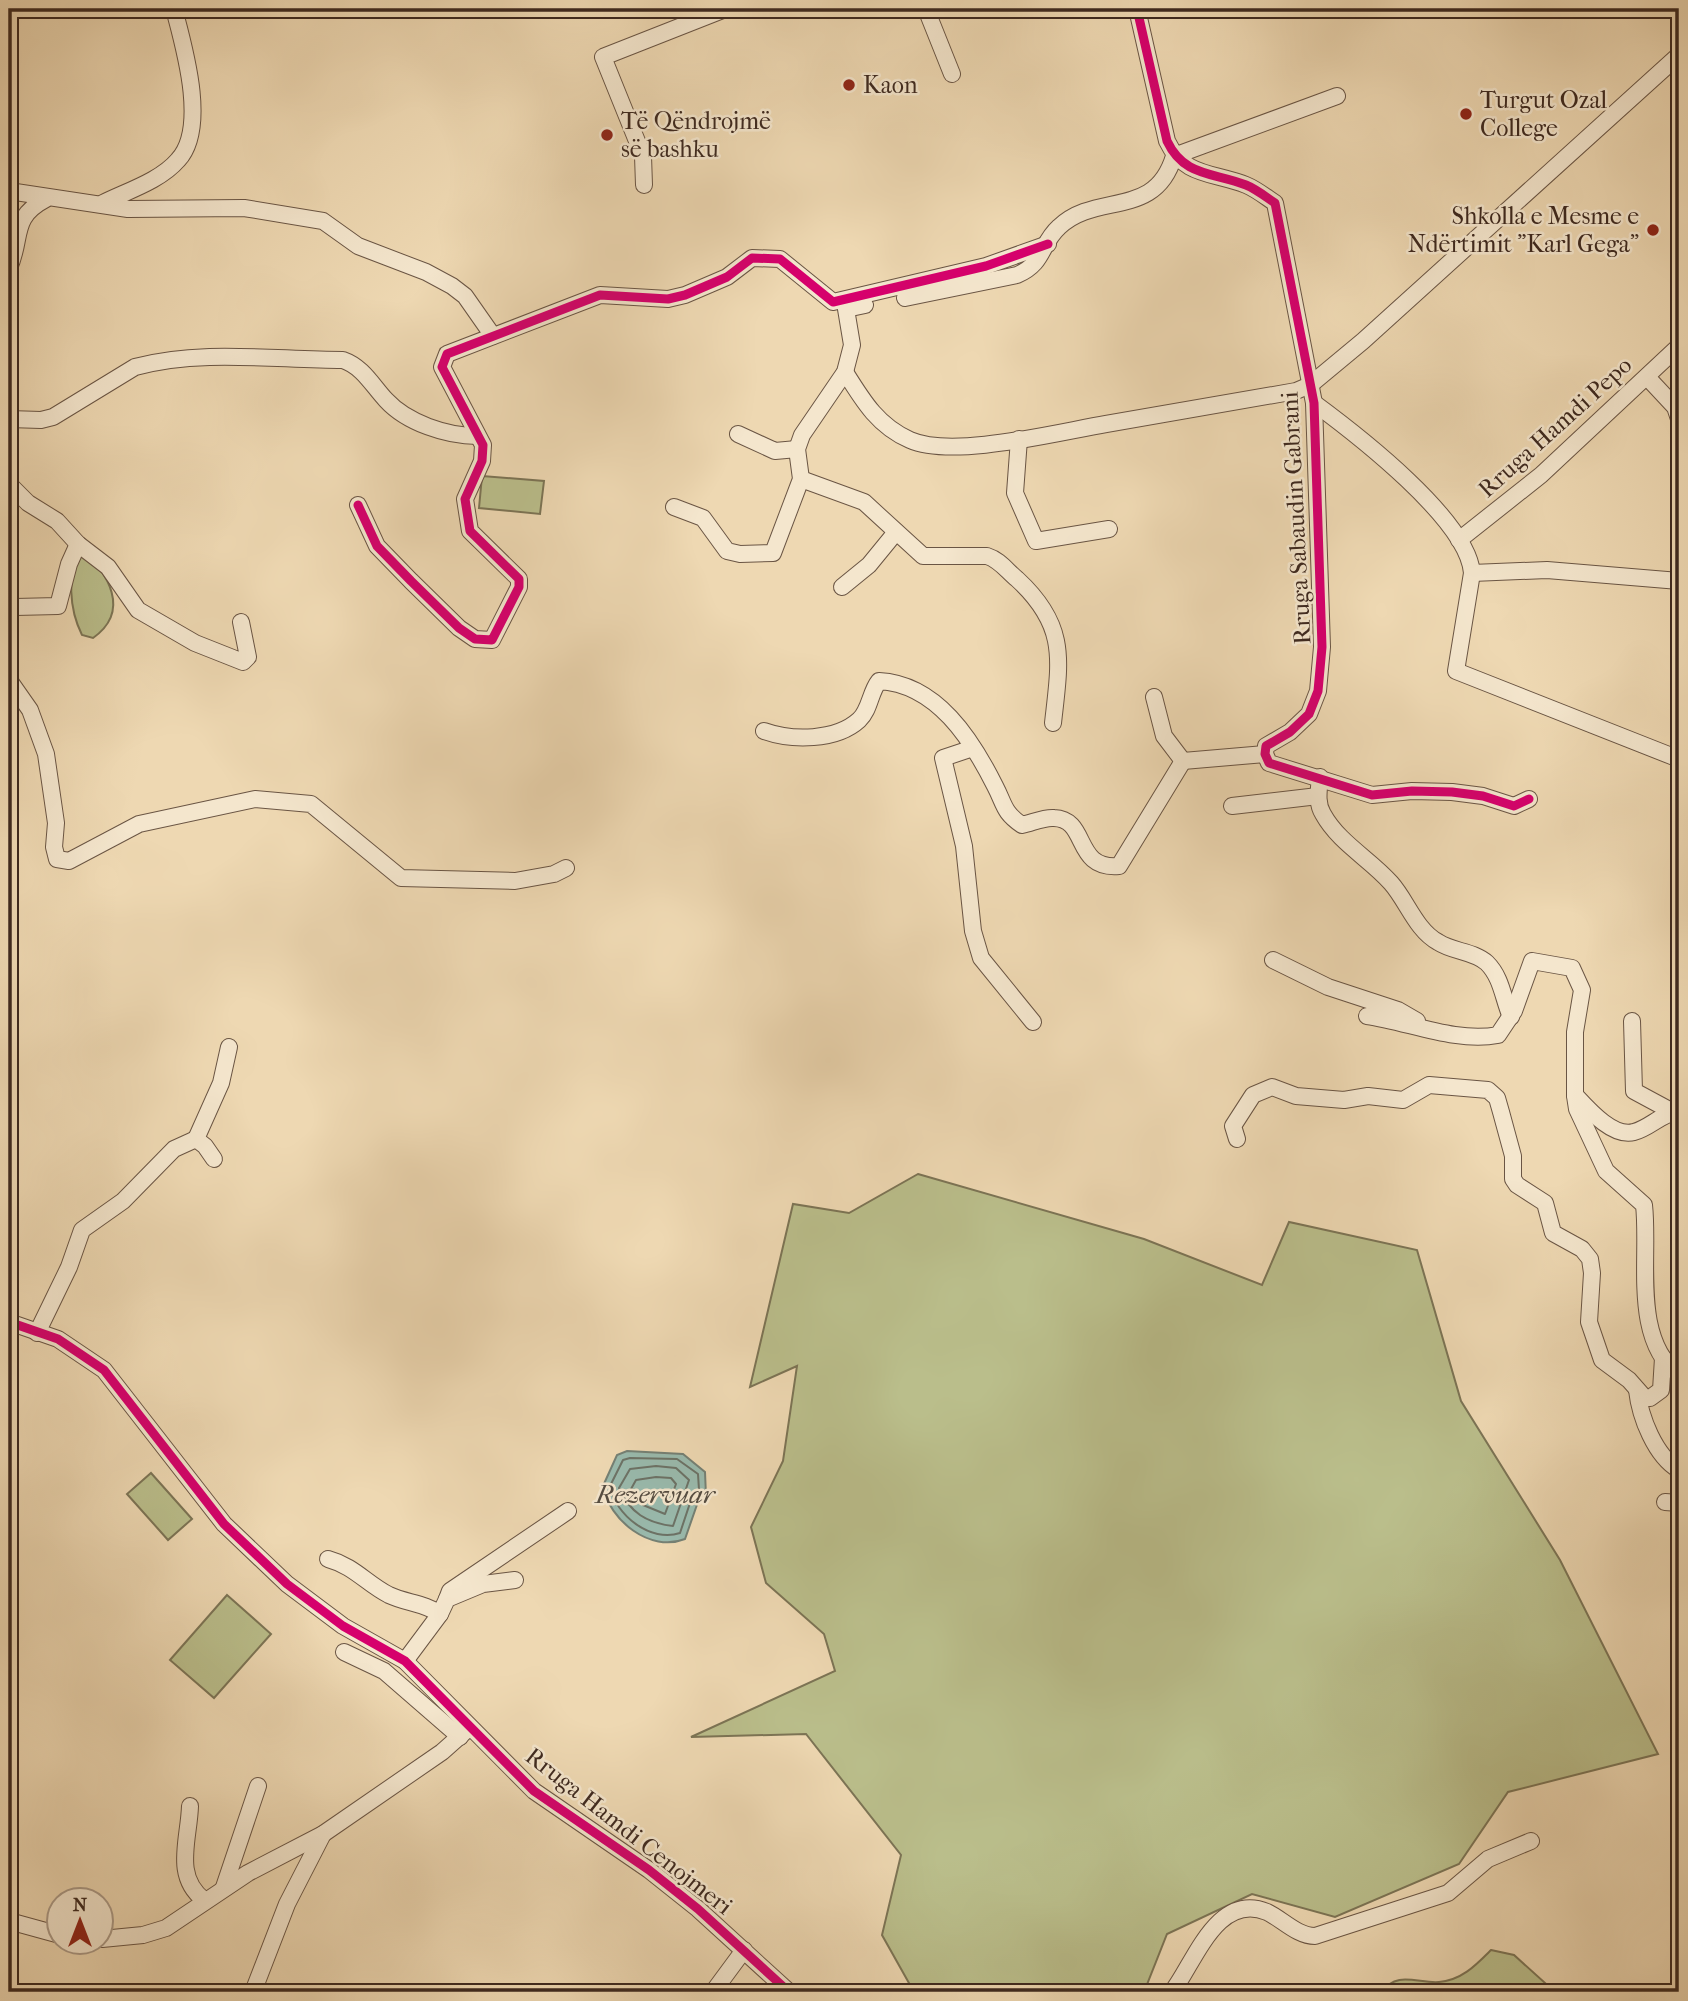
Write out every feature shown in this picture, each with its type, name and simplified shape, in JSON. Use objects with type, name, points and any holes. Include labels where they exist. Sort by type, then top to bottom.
[{"type":"street","points":[[103,203],[160,174],[178,161],[189,142],[194,120],[183,44],[174,9]]},
{"type":"street","points":[[644,185],[640,145],[603,58],[724,9]]},
{"type":"street","points":[[926,9],[952,74]]},
{"type":"street","points":[[1137,9],[1167,141],[1174,156]]},
{"type":"street","points":[[845,372],[872,415],[912,442],[966,446],[1296,391],[1310,385],[1679,55]]},
{"type":"street","points":[[674,507],[703,518],[727,551],[740,554],[773,554],[801,479],[797,449],[818,407],[845,372],[852,345],[846,309],[1017,275],[1031,269],[1058,227],[1077,216],[1147,194],[1161,185],[1174,156],[1337,96]]},
{"type":"street","name":"Rruga Sabaudin Gabrani","points":[[1174,156],[1189,169],[1249,186],[1275,203],[1314,403],[1322,647],[1318,691],[1309,713],[1290,732],[1266,747],[1265,754]]},
{"type":"street","points":[[9,191],[46,199],[103,203],[128,209],[244,208],[323,221],[358,246],[426,272],[452,286],[465,296],[493,336]]},
{"type":"street","points":[[9,268],[21,218],[31,207],[46,199]]},
{"type":"street","points":[[358,505],[377,546],[411,581],[459,628],[475,639],[492,640],[519,587],[513,571],[470,531],[465,499],[482,461],[483,445],[442,367],[447,354],[600,295],[668,299],[685,295],[727,277],[752,258],[780,259],[833,302],[1044,251]]},
{"type":"street","name":"Rruga Hamdi Pepo","points":[[1459,540],[1541,475],[1679,346]]},
{"type":"street","points":[[9,419],[41,420],[53,417],[135,367],[148,363],[178,359],[343,360],[355,364],[389,403],[406,415],[447,432],[477,436]]},
{"type":"street","points":[[1647,377],[1675,407],[1679,419]]},
{"type":"street","points":[[1314,403],[1382,455],[1459,540],[1469,557],[1472,573],[1456,671],[1679,759]]},
{"type":"street","points":[[738,433],[775,451],[797,449]]},
{"type":"street","points":[[1019,439],[1015,494],[1036,541],[1109,530]]},
{"type":"street","points":[[801,479],[864,502],[923,556],[988,556],[996,559],[1037,598],[1055,628],[1061,658],[1053,723]]},
{"type":"street","points":[[9,484],[28,503],[57,520],[78,544],[108,567],[138,610],[195,643],[243,662],[248,657],[241,622]]},
{"type":"street","points":[[842,587],[869,565],[896,532]]},
{"type":"street","points":[[9,614],[15,607],[58,606],[69,564],[78,544]]},
{"type":"street","points":[[1472,573],[1548,570],[1679,581]]},
{"type":"street","points":[[9,680],[30,710],[46,754],[56,823],[54,847],[57,859],[69,861],[139,824],[255,799],[311,804],[401,878],[514,881],[554,874],[566,867]]},
{"type":"street","points":[[764,732],[784,739],[837,733],[861,719],[876,685],[879,681],[886,681],[946,709],[996,788],[1006,814],[1022,825],[1053,817],[1065,820],[1072,825],[1091,860],[1104,867],[1119,866],[1183,761]]},
{"type":"street","points":[[1154,697],[1164,736],[1183,761]]},
{"type":"street","points":[[973,748],[943,758],[964,846],[973,930],[981,958],[1033,1022]]},
{"type":"street","points":[[1183,761],[1265,754],[1269,764],[1320,777],[1371,795],[1412,791],[1452,792],[1483,796],[1514,806],[1530,799]]},
{"type":"street","points":[[1320,777],[1318,796],[1322,814],[1356,853],[1392,884],[1419,924],[1436,942],[1479,957],[1488,964],[1503,990],[1511,1017]]},
{"type":"street","points":[[1231,806],[1318,796]]},
{"type":"street","points":[[1273,960],[1328,987],[1398,1010],[1425,1027]]},
{"type":"street","points":[[1237,1139],[1233,1126],[1253,1095],[1272,1087],[1306,1098],[1344,1100],[1368,1096],[1403,1100],[1429,1085],[1488,1090],[1497,1098],[1501,1112],[1513,1156],[1513,1179],[1517,1185],[1545,1203],[1553,1233],[1582,1249],[1590,1259],[1592,1273],[1589,1322],[1602,1360],[1650,1398],[1661,1390],[1663,1358],[1645,1309],[1644,1205],[1606,1171],[1577,1109],[1575,1032],[1582,990],[1572,968],[1532,961],[1511,1017],[1498,1035],[1484,1037],[1367,1016]]},
{"type":"street","points":[[1633,1021],[1634,1091],[1676,1111]]},
{"type":"street","points":[[37,1333],[69,1267],[82,1230],[123,1201],[174,1149],[196,1139],[221,1083],[229,1047]]},
{"type":"street","points":[[1575,1095],[1599,1118],[1622,1132],[1634,1132],[1676,1111]]},
{"type":"street","points":[[196,1139],[214,1159]]},
{"type":"street","name":"Rruga Hamdi Cenojmeri","points":[[9,1322],[58,1339],[104,1370],[224,1524],[287,1584],[343,1626],[405,1661],[465,1732],[534,1791],[649,1870],[744,1950],[789,1992]]},
{"type":"street","points":[[1663,1358],[1679,1374]]},
{"type":"street","points":[[1637,1390],[1654,1440],[1667,1461],[1679,1471]]},
{"type":"street","points":[[405,1661],[443,1607],[450,1591],[568,1511]]},
{"type":"street","points":[[328,1559],[346,1564],[389,1595],[432,1608],[443,1607],[483,1584],[515,1580]]},
{"type":"street","points":[[116,1938],[155,1932],[185,1916],[225,1887],[323,1834],[465,1732],[384,1671],[344,1652]]},
{"type":"street","points":[[225,1887],[258,1786]]},
{"type":"street","points":[[190,1806],[184,1874],[194,1893],[204,1900]]},
{"type":"street","points":[[253,1992],[287,1904],[323,1834]]},
{"type":"street","points":[[1171,1992],[1204,1937],[1233,1913],[1247,1909],[1260,1910],[1305,1935],[1315,1936],[1448,1893],[1488,1859],[1531,1841]]},
{"type":"street","points":[[9,1921],[46,1931]]},
{"type":"street","points":[[713,1992],[744,1950]]},
{"type":"green space","points":[[482,476],[544,481],[540,514],[479,508]]},
{"type":"green space","points":[[80,549],[100,569],[112,592],[111,616],[105,627],[93,638],[82,635],[72,603],[71,580]]},
{"type":"green space","points":[[918,1174],[1144,1239],[1262,1285],[1289,1222],[1417,1250],[1461,1401],[1560,1560],[1658,1754],[1508,1792],[1459,1864],[1335,1917],[1252,1894],[1167,1934],[1144,1992],[914,1992],[882,1935],[901,1855],[806,1734],[691,1737],[835,1671],[824,1634],[766,1583],[751,1527],[783,1461],[797,1366],[750,1387],[793,1204],[849,1213]]},
{"type":"green space","points":[[151,1473],[192,1519],[168,1540],[127,1494]]},
{"type":"green space","points":[[227,1595],[271,1634],[214,1698],[170,1660]]},
{"type":"green space","points":[[1491,1950],[1514,1955],[1555,1992],[1383,1992],[1394,1981],[1439,1982],[1455,1978],[1474,1966]]},
{"type":"water","name":"Rezervuar","points":[[627,1451],[683,1454],[705,1472],[706,1496],[699,1499],[685,1539],[672,1542],[645,1537],[633,1530],[613,1511],[603,1486],[617,1455]]},
{"type":"cycle path","points":[[1137,9],[1167,141],[1174,153],[1200,172],[1246,185],[1275,203],[1314,403],[1322,647],[1318,691],[1309,714],[1290,732],[1266,746],[1265,754],[1269,763],[1372,795],[1412,791],[1452,792],[1483,796],[1514,806],[1529,799]]},
{"type":"cycle path","points":[[358,505],[377,546],[411,581],[459,628],[475,639],[492,640],[519,587],[519,579],[470,531],[465,499],[482,461],[483,445],[442,367],[447,354],[600,295],[668,299],[685,295],[727,277],[752,258],[780,259],[833,302],[986,266],[1048,244]]},
{"type":"cycle path","points":[[9,1322],[58,1339],[104,1370],[224,1524],[287,1584],[343,1626],[405,1661],[534,1791],[649,1870],[698,1909],[789,1992]]},
{"type":"place","name":"Kaon","points":[[849,85]]},
{"type":"place","name":"Turgut Ozal College","points":[[1466,114]]},
{"type":"place","name":"Të Qëndrojmë së bashku","points":[[607,135]]},
{"type":"place","name":"Shkolla e Mesme e Ndërtimit \"Karl Gega\"","points":[[1653,230]]}]
